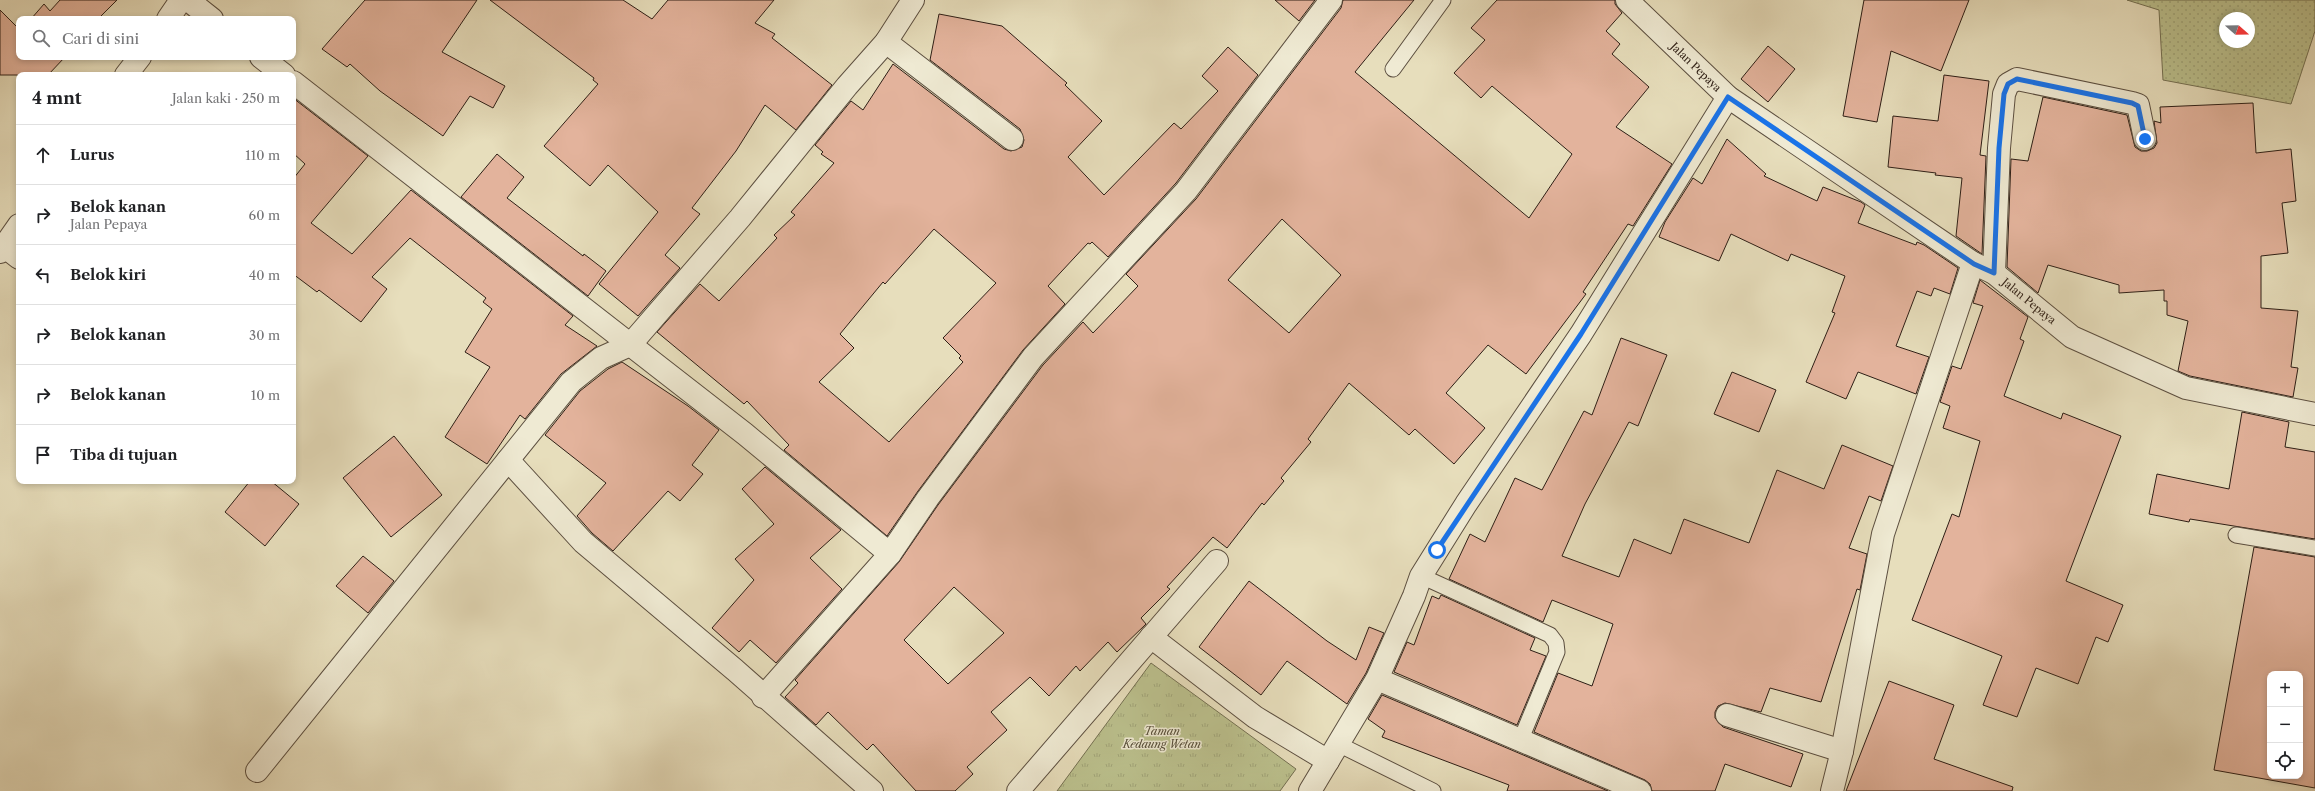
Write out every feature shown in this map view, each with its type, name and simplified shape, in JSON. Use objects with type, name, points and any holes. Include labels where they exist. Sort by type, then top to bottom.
[{"type":"street","points":[[170,16],[181,0]]},
{"type":"street","points":[[188,0],[208,16]]},
{"type":"street","points":[[257,771],[571,382],[601,358],[630,345],[740,218],[847,86],[886,42],[913,0]]},
{"type":"street","points":[[763,697],[890,554],[928,498],[1033,358],[1186,191],[1331,0]]},
{"type":"street","name":"Jalan Pepaya","points":[[1627,0],[1728,97],[1974,264],[1994,273],[2072,337],[2186,388],[2315,414]]},
{"type":"street","points":[[886,42],[1012,139]]},
{"type":"street","points":[[128,72],[138,60]]},
{"type":"street","points":[[265,60],[280,72]]},
{"type":"street","points":[[1994,273],[1999,148],[2004,94],[2008,84],[2017,79],[2132,103],[2138,106],[2145,139]]},
{"type":"street","points":[[296,84],[745,434],[890,554]]},
{"type":"street","points":[[1310,791],[1377,679],[1414,596],[1421,576],[1470,498],[1581,334],[1728,97]]},
{"type":"street","points":[[8,252],[16,232]]},
{"type":"street","points":[[1832,791],[1842,751],[1883,534],[1974,264]]},
{"type":"street","points":[[508,460],[583,542],[735,670],[763,697],[872,791]]},
{"type":"street","points":[[1018,791],[1217,561]]},
{"type":"street","points":[[1151,637],[1254,717],[1333,752]]},
{"type":"street","points":[[1377,679],[1521,739],[1640,791]]},
{"type":"street","points":[[1727,716],[1842,751]]},
{"type":"lane","points":[[1393,69],[1443,0]]},
{"type":"lane","points":[[2236,535],[2315,548]]},
{"type":"lane","points":[[1421,576],[1550,636],[1556,642],[1557,652],[1521,739]]},
{"type":"lane","points":[[1333,752],[1433,791]]},
{"type":"green space","points":[[2127,0],[2315,0],[2315,31],[2291,104],[2163,80],[2159,10]]},
{"type":"green space","name":"Taman Kedaung Wetan","points":[[1151,663],[1296,769],[1280,791],[1057,791]]},
{"type":"building","points":[[60,0],[117,0],[101,16],[34,16],[44,4],[50,11]]},
{"type":"building","points":[[365,0],[477,0],[442,52],[505,86],[493,108],[470,96],[443,136],[380,91],[350,64],[347,67],[322,49]]},
{"type":"building","points":[[490,0],[623,0],[652,19],[668,0],[774,0],[755,23],[775,34],[772,38],[832,85],[796,130],[765,105],[736,151],[692,208],[700,214],[665,255],[680,268],[638,316],[599,284],[658,212],[608,165],[590,186],[544,146],[598,84],[593,80],[594,78]]},
{"type":"building","points":[[1275,0],[1315,0],[1299,21]]},
{"type":"building","points":[[1343,0],[1414,0],[1355,72],[1529,218],[1572,154],[1492,86],[1481,98],[1454,73],[1485,40],[1471,28],[1497,0],[1615,0],[1615,4],[1622,13],[1606,31],[1620,44],[1612,54],[1649,87],[1616,127],[1672,164],[1633,226],[1628,224],[1583,292],[1586,294],[1526,374],[1488,345],[1446,393],[1485,428],[1454,464],[1415,429],[1409,435],[1349,383],[1308,439],[1311,442],[1281,478],[1284,481],[1264,505],[1262,503],[1227,548],[1213,537],[1167,587],[1170,589],[1141,618],[1146,624],[1117,652],[1108,642],[1080,671],[1076,666],[1049,696],[1030,677],[991,712],[1007,730],[967,767],[973,774],[955,791],[916,791],[873,744],[867,750],[828,712],[816,725],[785,697],[798,683],[795,680],[899,562],[938,505],[1043,365],[1083,322],[1093,333],[1138,286],[1126,274],[1196,199],[1341,8]],"holes":[[[1282,219],[1341,275],[1289,333],[1228,280]],[[954,587],[1004,633],[948,684],[904,640]]]},
{"type":"building","points":[[1864,0],[1969,0],[1941,71],[1891,51],[1877,122],[1843,116]]},
{"type":"building","points":[[0,10],[16,26],[16,60],[62,60],[51,72],[16,72],[16,75],[0,75]]},
{"type":"building","points":[[939,14],[1002,26],[1067,83],[1065,85],[1102,121],[1068,157],[1104,195],[1174,123],[1181,129],[1218,91],[1202,76],[1228,47],[1258,75],[1176,183],[1108,257],[1092,242],[1090,244],[1088,243],[1048,286],[1065,304],[1023,350],[918,491],[887,536],[784,450],[789,445],[747,401],[744,404],[657,332],[700,284],[719,301],[777,238],[774,235],[795,215],[791,212],[834,163],[821,154],[823,152],[815,145],[851,101],[863,110],[893,64],[1004,149],[1011,151],[1022,147],[1024,140],[1020,129],[930,60]],"holes":[[[934,229],[996,283],[943,338],[961,356],[959,358],[963,362],[889,442],[819,382],[854,348],[840,334],[883,282],[885,284]]]},
{"type":"building","points":[[1768,46],[1795,69],[1768,102],[1741,79]]},
{"type":"building","points":[[1944,75],[1989,81],[1980,155],[1986,156],[1982,254],[1956,236],[1962,178],[1888,167],[1893,116],[1938,121]]},
{"type":"building","points":[[2043,97],[2127,115],[2135,147],[2141,151],[2147,151],[2154,148],[2157,143],[2154,121],[2161,123],[2160,107],[2253,103],[2256,153],[2291,149],[2296,201],[2282,203],[2288,253],[2261,256],[2261,308],[2298,311],[2291,367],[2298,368],[2293,397],[2190,376],[2178,371],[2188,321],[2167,315],[2167,301],[2164,301],[2164,290],[2119,293],[2119,285],[2048,265],[2038,293],[2007,267],[2011,159],[2028,161]]},
{"type":"building","points":[[296,100],[368,156],[311,223],[352,254],[411,190],[573,316],[565,325],[597,346],[561,374],[525,419],[520,415],[487,464],[445,437],[490,367],[465,352],[492,309],[483,302],[486,298],[410,238],[372,277],[387,289],[361,322],[319,290],[317,292],[296,276],[296,175],[305,164],[296,156]]},
{"type":"building","points":[[1727,139],[1766,174],[1764,176],[1817,201],[1823,187],[1861,202],[1865,205],[1858,223],[1916,245],[1917,242],[1924,245],[1958,268],[1950,294],[1934,288],[1931,296],[1917,291],[1896,346],[1929,357],[1916,394],[1858,372],[1846,399],[1806,382],[1835,313],[1832,312],[1845,276],[1791,254],[1788,261],[1731,234],[1719,261],[1659,237],[1665,222],[1693,178],[1702,184]]},
{"type":"building","points":[[497,154],[524,177],[507,198],[583,256],[584,254],[606,271],[588,296],[461,197]]},
{"type":"building","points":[[1980,280],[2028,317],[2020,339],[2024,341],[2004,396],[2061,419],[2063,413],[2121,436],[2066,581],[2123,605],[2108,642],[2096,637],[2078,684],[2036,668],[2017,717],[1983,705],[2002,656],[1912,620],[1952,514],[1959,517],[1980,441],[1943,428],[1950,406],[1940,402],[1952,366],[1961,369],[1983,306],[1973,303]]},
{"type":"building","points":[[1621,338],[1667,355],[1638,426],[1629,422],[1585,504],[1562,556],[1619,577],[1634,539],[1671,554],[1684,519],[1749,543],[1777,470],[1824,489],[1842,445],[1893,466],[1881,501],[1869,496],[1849,548],[1867,554],[1860,590],[1857,589],[1821,702],[1770,688],[1761,712],[1725,703],[1718,706],[1715,712],[1715,718],[1723,727],[1803,754],[1791,787],[1725,764],[1715,791],[1652,791],[1650,784],[1645,780],[1534,732],[1558,673],[1592,686],[1613,624],[1552,600],[1543,622],[1449,579],[1470,534],[1485,542],[1515,478],[1542,490],[1584,411],[1592,415]]},
{"type":"building","points":[[622,362],[688,406],[719,430],[692,465],[703,474],[680,501],[668,491],[613,551],[592,533],[577,516],[606,483],[545,435],[580,391],[608,369]]},
{"type":"building","points":[[1732,372],[1776,390],[1759,432],[1714,414]]},
{"type":"building","points":[[2242,412],[2289,422],[2285,447],[2315,452],[2315,539],[2190,519],[2189,522],[2149,514],[2157,474],[2229,489]]},
{"type":"building","points":[[394,436],[442,495],[391,537],[343,478]]},
{"type":"building","points":[[765,467],[841,530],[810,558],[842,589],[776,663],[750,640],[739,652],[712,628],[754,580],[735,559],[774,524],[742,489]]},
{"type":"building","points":[[248,484],[275,484],[299,504],[265,546],[225,512]]},
{"type":"building","points":[[2254,547],[2315,557],[2315,788],[2214,770]]},
{"type":"building","points":[[363,556],[394,581],[368,613],[336,586]]},
{"type":"building","points":[[1249,581],[1327,641],[1356,660],[1369,627],[1384,633],[1366,673],[1347,704],[1287,661],[1261,695],[1199,647]]},
{"type":"building","points":[[1441,595],[1535,638],[1530,650],[1546,656],[1517,725],[1394,672],[1407,642],[1414,645],[1432,596],[1439,599]]},
{"type":"building","points":[[1889,681],[1954,705],[1934,759],[2013,787],[2012,791],[1846,791]]},
{"type":"building","points":[[1382,695],[1608,791],[1507,791],[1509,785],[1382,737],[1385,731],[1368,719]]},
{"type":"route","points":[[1437,550],[1466,504],[1581,334],[1728,97],[1974,264],[1994,273],[1999,148],[2004,94],[2008,84],[2017,79],[2132,103],[2138,106],[2145,139]]}]
